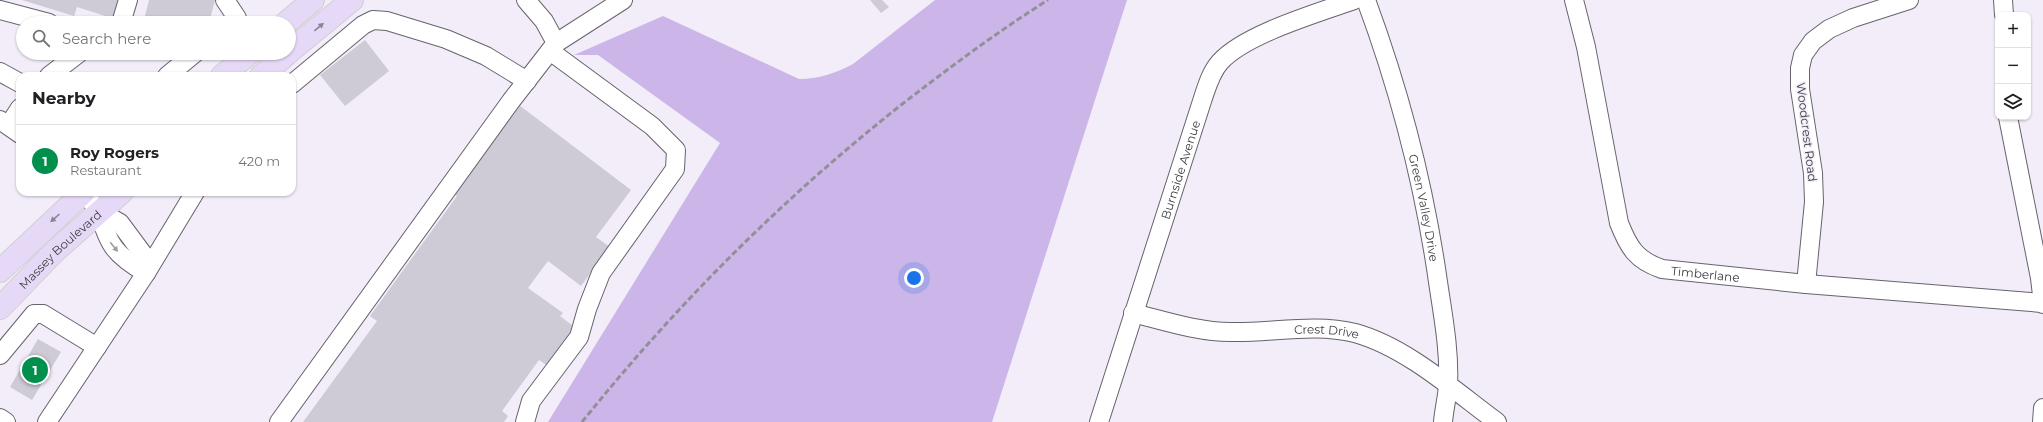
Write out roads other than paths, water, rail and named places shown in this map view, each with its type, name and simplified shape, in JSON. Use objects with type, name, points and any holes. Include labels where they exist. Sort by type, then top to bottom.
[{"type":"main road","points":[[294,16],[313,0]]},
{"type":"main road","points":[[296,47],[352,0]]},
{"type":"main road","points":[[227,72],[241,60]]},
{"type":"main road","points":[[266,72],[280,60]]},
{"type":"main road","name":"Massey Boulevard","points":[[0,271],[80,196]]},
{"type":"main road","name":"Massey Boulevard","points":[[0,308],[55,251],[117,196]]},
{"type":"street","points":[[123,16],[128,0]]},
{"type":"street","points":[[224,0],[236,16]]},
{"type":"street","points":[[525,422],[531,401],[579,337],[587,309],[601,273],[675,169],[676,150],[652,126],[553,47],[544,21],[526,0]]},
{"type":"street","points":[[279,422],[553,47],[623,0]]},
{"type":"street","name":"Burnside Avenue","points":[[1099,422],[1133,313],[1211,76],[1220,62],[1234,51],[1265,33],[1354,0]]},
{"type":"street","name":"Green Valley Drive","points":[[1366,0],[1388,58],[1406,119],[1421,182],[1445,332],[1448,385],[1443,422]]},
{"type":"street","name":"Timberlane","points":[[1574,0],[1586,47],[1619,223],[1631,248],[1638,257],[1649,265],[1662,270],[1806,284],[2043,303]]},
{"type":"street","name":"Woodcrest Road","points":[[1806,284],[1814,202],[1813,173],[1800,89],[1800,68],[1803,55],[1813,41],[1829,29],[1853,18],[1909,0]]},
{"type":"street","points":[[2003,0],[2004,12]]},
{"type":"street","points":[[0,10],[23,16]]},
{"type":"street","points":[[296,81],[363,25],[373,20],[387,21],[446,39],[486,56],[527,81]]},
{"type":"street","points":[[54,72],[70,60]]},
{"type":"street","points":[[172,72],[186,60]]},
{"type":"street","points":[[0,72],[16,82]]},
{"type":"street","points":[[10,126],[16,115]]},
{"type":"street","points":[[2009,120],[2040,278],[2043,303]]},
{"type":"street","points":[[87,196],[99,211],[106,237],[126,261],[146,273]]},
{"type":"street","points":[[47,422],[146,273],[193,196]]},
{"type":"street","name":"Crest Drive","points":[[1133,313],[1201,329],[1230,332],[1332,328],[1357,334],[1385,345],[1412,360],[1497,422]]},
{"type":"street","points":[[0,355],[34,314],[43,314],[97,347]]},
{"type":"street","points":[[2042,422],[2043,408]]},
{"type":"street","points":[[0,418],[6,422]]},
{"type":"railway","points":[[582,422],[618,378],[693,294],[732,254],[814,178],[919,91],[955,64],[1048,0]]},
{"type":"place","name":"Roy Rogers","points":[[35,370]]}]
